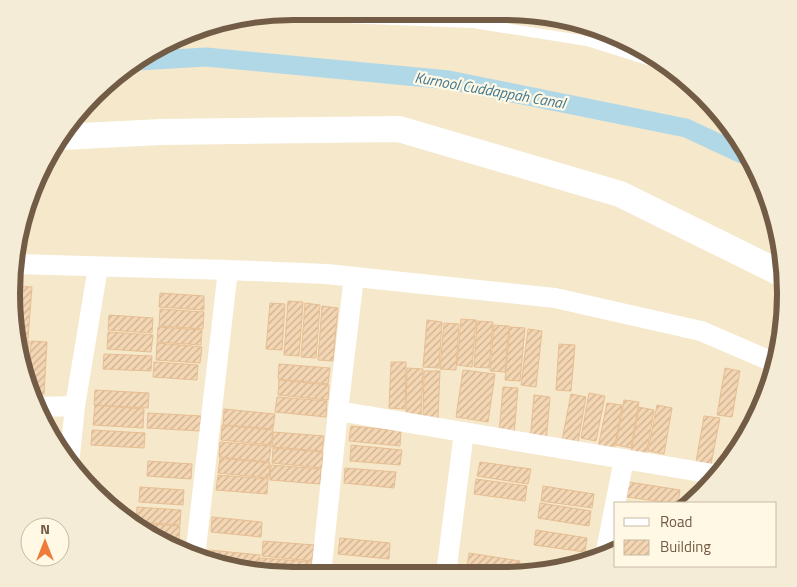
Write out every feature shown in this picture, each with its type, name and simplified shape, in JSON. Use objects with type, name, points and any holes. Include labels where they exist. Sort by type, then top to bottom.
[{"type":"street","points":[[70,137],[162,132],[399,130],[620,194],[776,271]]},
{"type":"street","points":[[22,264],[327,274],[555,298],[701,331],[769,361]]},
{"type":"street","points":[[70,451],[75,406],[98,267]]},
{"type":"street","points":[[196,548],[228,270]]},
{"type":"street","points":[[322,567],[354,277]]},
{"type":"street","points":[[45,407],[75,406]]},
{"type":"street","points":[[338,411],[709,473]]},
{"type":"street","points":[[447,567],[464,432]]},
{"type":"street","points":[[616,502],[624,459]]},
{"type":"street","points":[[607,546],[614,510]]},
{"type":"lane","points":[[395,20],[473,23],[587,41],[642,58]]},
{"type":"shaded area","points":[[294,20],[504,20],[539,22],[574,29],[608,41],[655,66],[684,88],[709,113],[731,142],[749,173],[768,223],[775,258],[777,294],[775,329],[768,364],[749,414],[731,445],[709,474],[680,502],[614,502],[613,544],[574,558],[539,565],[504,567],[294,567],[258,565],[223,558],[173,539],[142,521],[100,487],[66,445],[41,398],[25,347],[20,294],[25,240],[41,189],[66,142],[100,100],[142,66],[189,41],[223,29],[258,22]]},
{"type":"building","points":[[20,286],[32,287],[28,339],[24,339],[22,329]]},
{"type":"building","points":[[160,293],[204,296],[204,310],[159,307]]},
{"type":"building","points":[[288,301],[303,302],[299,356],[284,355]]},
{"type":"building","points":[[270,303],[285,304],[282,350],[266,349]]},
{"type":"building","points":[[305,303],[320,305],[316,358],[301,357]]},
{"type":"building","points":[[322,306],[338,308],[333,361],[318,360]]},
{"type":"building","points":[[160,309],[204,312],[203,329],[159,326]]},
{"type":"building","points":[[109,315],[153,318],[152,333],[108,330]]},
{"type":"building","points":[[461,319],[476,320],[472,367],[457,365]]},
{"type":"building","points":[[427,320],[442,322],[439,368],[423,367]]},
{"type":"building","points":[[477,321],[493,322],[489,368],[474,367]]},
{"type":"building","points":[[444,323],[459,324],[456,370],[440,369]]},
{"type":"building","points":[[494,325],[509,326],[505,372],[490,371]]},
{"type":"building","points":[[158,327],[202,330],[201,345],[157,342]]},
{"type":"building","points":[[510,327],[525,328],[520,381],[505,380]]},
{"type":"building","points":[[528,329],[542,331],[536,387],[521,385]]},
{"type":"building","points":[[108,332],[153,335],[151,352],[107,349]]},
{"type":"building","points":[[24,341],[29,341],[28,360]]},
{"type":"building","points":[[31,341],[47,342],[44,394],[39,394],[30,366]]},
{"type":"building","points":[[157,343],[202,347],[200,363],[156,360]]},
{"type":"building","points":[[559,344],[575,345],[571,391],[556,390]]},
{"type":"building","points":[[104,354],[152,356],[151,371],[103,369]]},
{"type":"building","points":[[154,362],[198,365],[197,380],[153,377]]},
{"type":"building","points":[[391,362],[406,362],[405,409],[389,408]]},
{"type":"building","points":[[279,364],[330,368],[328,384],[278,379]]},
{"type":"building","points":[[407,368],[423,369],[421,415],[406,415]]},
{"type":"building","points":[[725,368],[740,371],[732,417],[717,415]]},
{"type":"building","points":[[463,370],[495,374],[488,422],[456,417]]},
{"type":"building","points":[[424,371],[440,371],[438,418],[423,417]]},
{"type":"building","points":[[279,380],[329,385],[328,400],[278,395]]},
{"type":"building","points":[[503,387],[518,388],[514,435],[499,434]]},
{"type":"building","points":[[95,390],[149,393],[148,408],[94,405]]},
{"type":"building","points":[[589,393],[605,396],[596,441],[581,438]]},
{"type":"building","points":[[571,394],[586,397],[578,442],[562,440]]},
{"type":"building","points":[[534,395],[550,397],[546,443],[530,441]]},
{"type":"building","points":[[277,397],[327,401],[326,417],[275,412]]},
{"type":"building","points":[[624,400],[639,402],[631,448],[616,445]]},
{"type":"building","points":[[607,403],[622,405],[614,451],[598,448]]},
{"type":"building","points":[[95,405],[144,409],[143,428],[93,425]]},
{"type":"building","points":[[657,405],[672,408],[664,454],[648,451]]},
{"type":"building","points":[[639,407],[654,410],[646,456],[631,453]]},
{"type":"building","points":[[224,409],[275,414],[273,429],[223,425]]},
{"type":"building","points":[[148,413],[201,416],[200,431],[147,428]]},
{"type":"building","points":[[704,416],[720,418],[711,464],[696,462]]},
{"type":"building","points":[[222,425],[273,430],[271,445],[221,440]]},
{"type":"building","points":[[351,426],[401,431],[400,446],[349,441]]},
{"type":"building","points":[[92,430],[145,433],[144,448],[91,445]]},
{"type":"building","points":[[273,432],[324,436],[322,451],[272,447]]},
{"type":"building","points":[[220,442],[271,446],[269,462],[219,457]]},
{"type":"building","points":[[351,445],[402,450],[400,465],[350,461]]},
{"type":"building","points":[[273,448],[323,452],[322,468],[272,463]]},
{"type":"building","points":[[220,458],[270,463],[269,478],[218,473]]},
{"type":"building","points":[[148,461],[192,464],[191,479],[147,476]]},
{"type":"building","points":[[480,462],[531,469],[528,484],[477,476]]},
{"type":"building","points":[[271,465],[321,469],[320,484],[270,480]]},
{"type":"building","points":[[345,468],[396,472],[394,488],[344,483]]},
{"type":"building","points":[[218,475],[268,479],[267,494],[216,490]]},
{"type":"building","points":[[476,479],[527,486],[525,501],[474,494]]},
{"type":"building","points":[[629,482],[680,490],[678,502],[627,497]]},
{"type":"building","points":[[543,486],[594,494],[592,508],[541,501]]},
{"type":"building","points":[[140,487],[184,490],[183,505],[139,502]]},
{"type":"building","points":[[540,503],[591,511],[589,526],[538,518]]},
{"type":"building","points":[[137,507],[181,510],[180,525],[145,523],[136,517]]},
{"type":"building","points":[[212,517],[262,522],[261,537],[211,532]]},
{"type":"building","points":[[147,524],[180,526],[179,541],[173,539]]},
{"type":"building","points":[[536,530],[587,538],[585,552],[534,545]]},
{"type":"building","points":[[340,538],[390,543],[389,559],[338,554]]},
{"type":"building","points":[[263,541],[314,545],[312,561],[262,556]]},
{"type":"building","points":[[209,550],[260,555],[259,565],[223,558],[209,553]]},
{"type":"building","points":[[469,553],[520,561],[519,566],[467,567]]},
{"type":"building","points":[[261,558],[312,562],[312,567],[260,565]]},
{"type":"waterway","name":"Kurnool Cuddappah Canal","points":[[152,60],[206,57],[449,80],[686,128],[737,152]]}]
